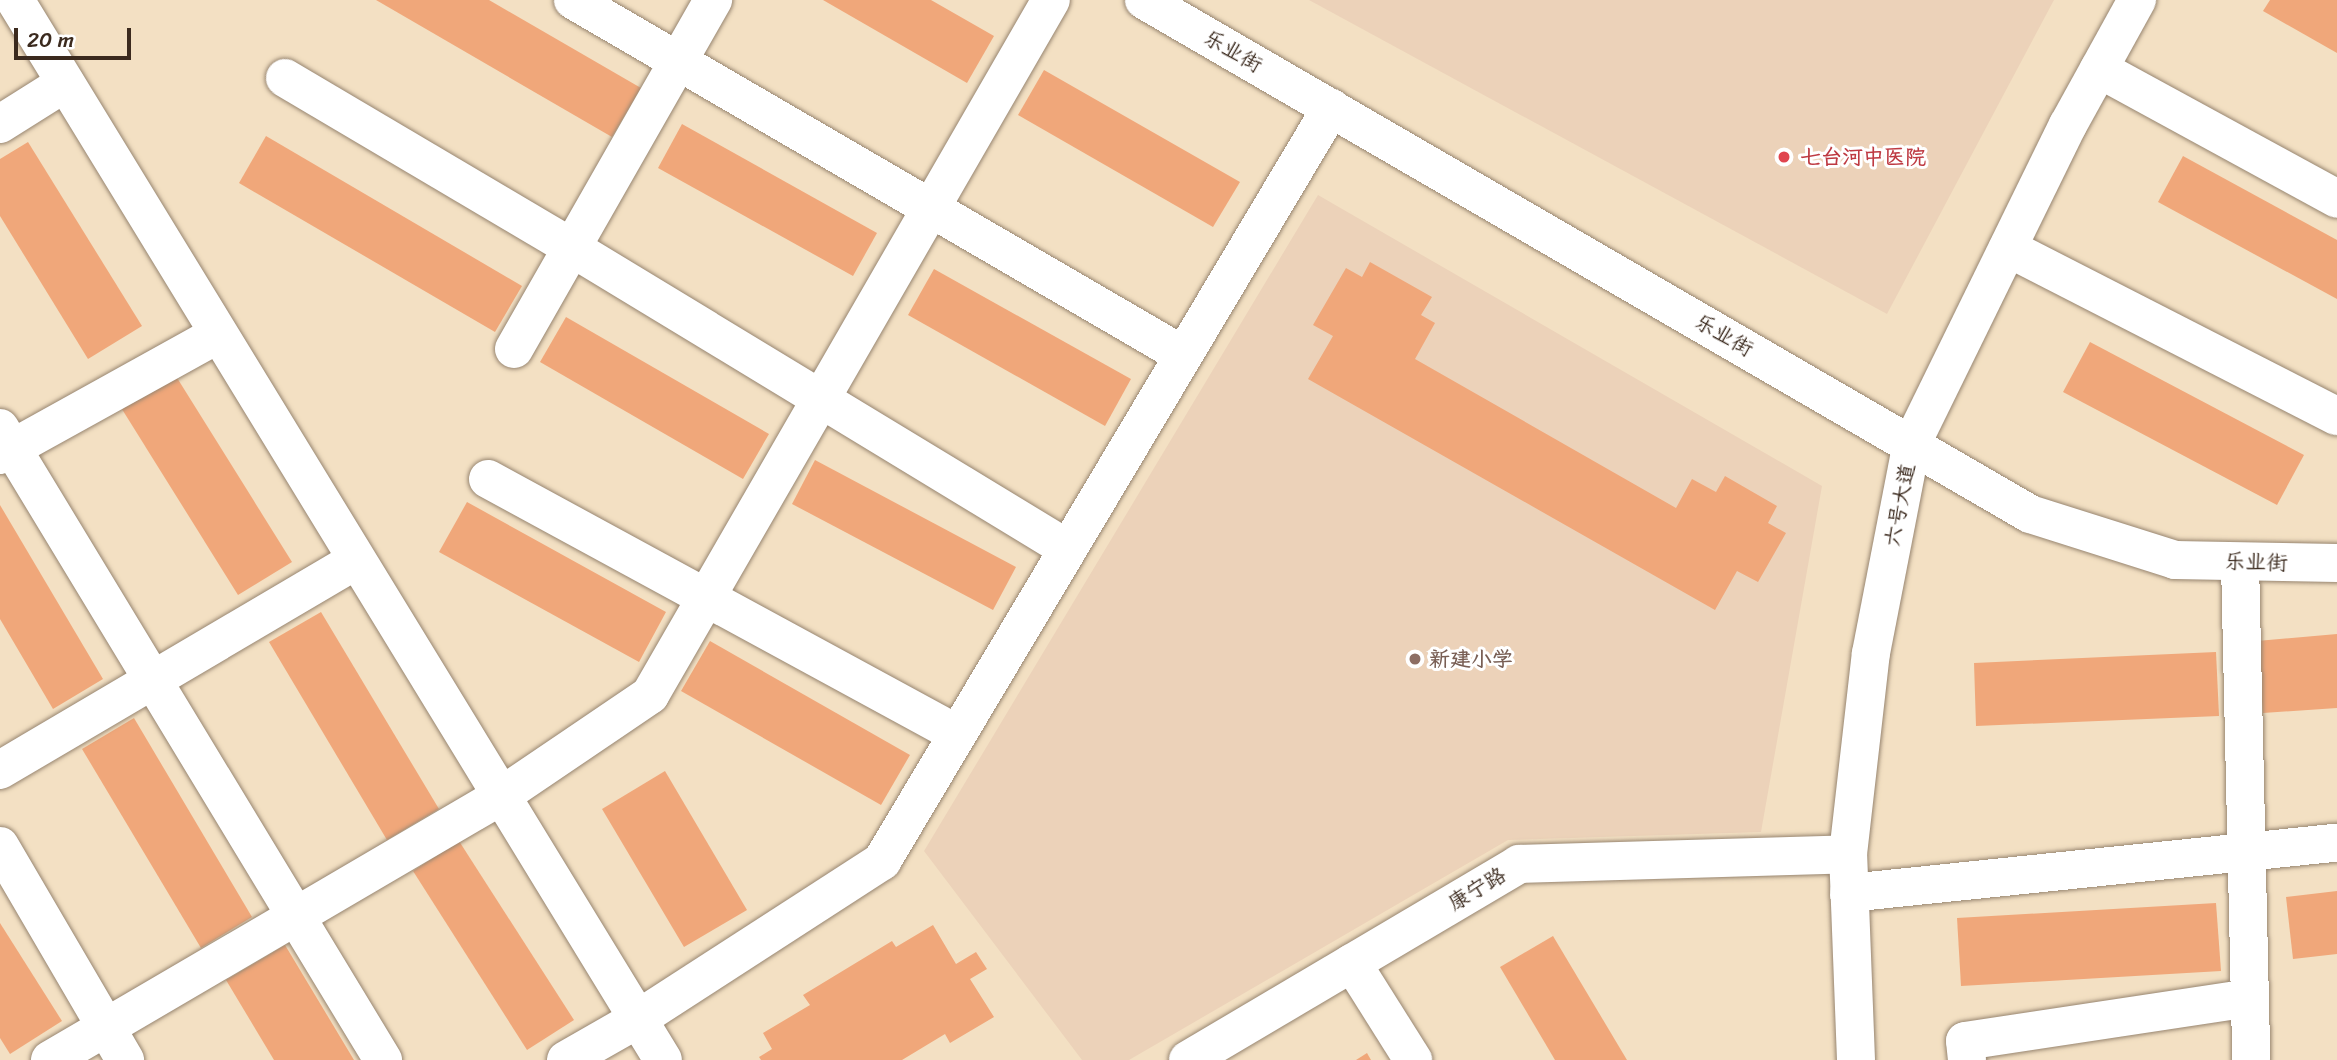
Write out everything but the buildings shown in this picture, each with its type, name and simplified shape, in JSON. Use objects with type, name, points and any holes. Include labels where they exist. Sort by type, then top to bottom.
[{"type":"street","points":[[15,0],[663,1060]]},
{"type":"street","points":[[573,0],[1183,355]]},
{"type":"street","points":[[514,349],[713,0]]},
{"type":"street","points":[[50,1060],[501,796],[650,695],[1051,0]]},
{"type":"street","name":"乐业街","points":[[1144,0],[1912,443],[2030,514],[2175,560],[2337,563]]},
{"type":"street","name":"六号大道","points":[[1856,1060],[1848,854],[1871,653],[1912,443],[2008,248],[2137,0]]},
{"type":"street","points":[[2099,69],[2337,199]]},
{"type":"street","points":[[285,78],[572,248],[1068,549]]},
{"type":"street","points":[[0,124],[65,83]]},
{"type":"street","points":[[566,1060],[638,1019],[882,861],[1331,108]]},
{"type":"street","points":[[2008,248],[2337,415]]},
{"type":"street","points":[[218,334],[4,444],[383,1060]]},
{"type":"street","points":[[488,479],[957,734]]},
{"type":"street","points":[[0,770],[356,560]]},
{"type":"street","points":[[2240,562],[2251,1060]]},
{"type":"street","points":[[1849,893],[2337,843]]},
{"type":"street","points":[[0,846],[125,1060]]},
{"type":"street","name":"康宁路","points":[[1188,1060],[1519,864],[1848,854]]},
{"type":"street","points":[[1352,963],[1413,1060]]},
{"type":"street","points":[[1967,1060],[1965,1041],[2250,998]]},
{"type":"shaded area","name":"七台河中医院","points":[[1309,0],[2054,0],[1887,314]]},
{"type":"shaded area","name":"新建小学","points":[[1318,195],[1822,486],[1761,832],[1508,840],[1129,1060],[1082,1060],[924,851]]},
{"type":"place","name":"七台河中医院","points":[[1784,157]]},
{"type":"place","name":"新建小学","points":[[1415,659]]}]
